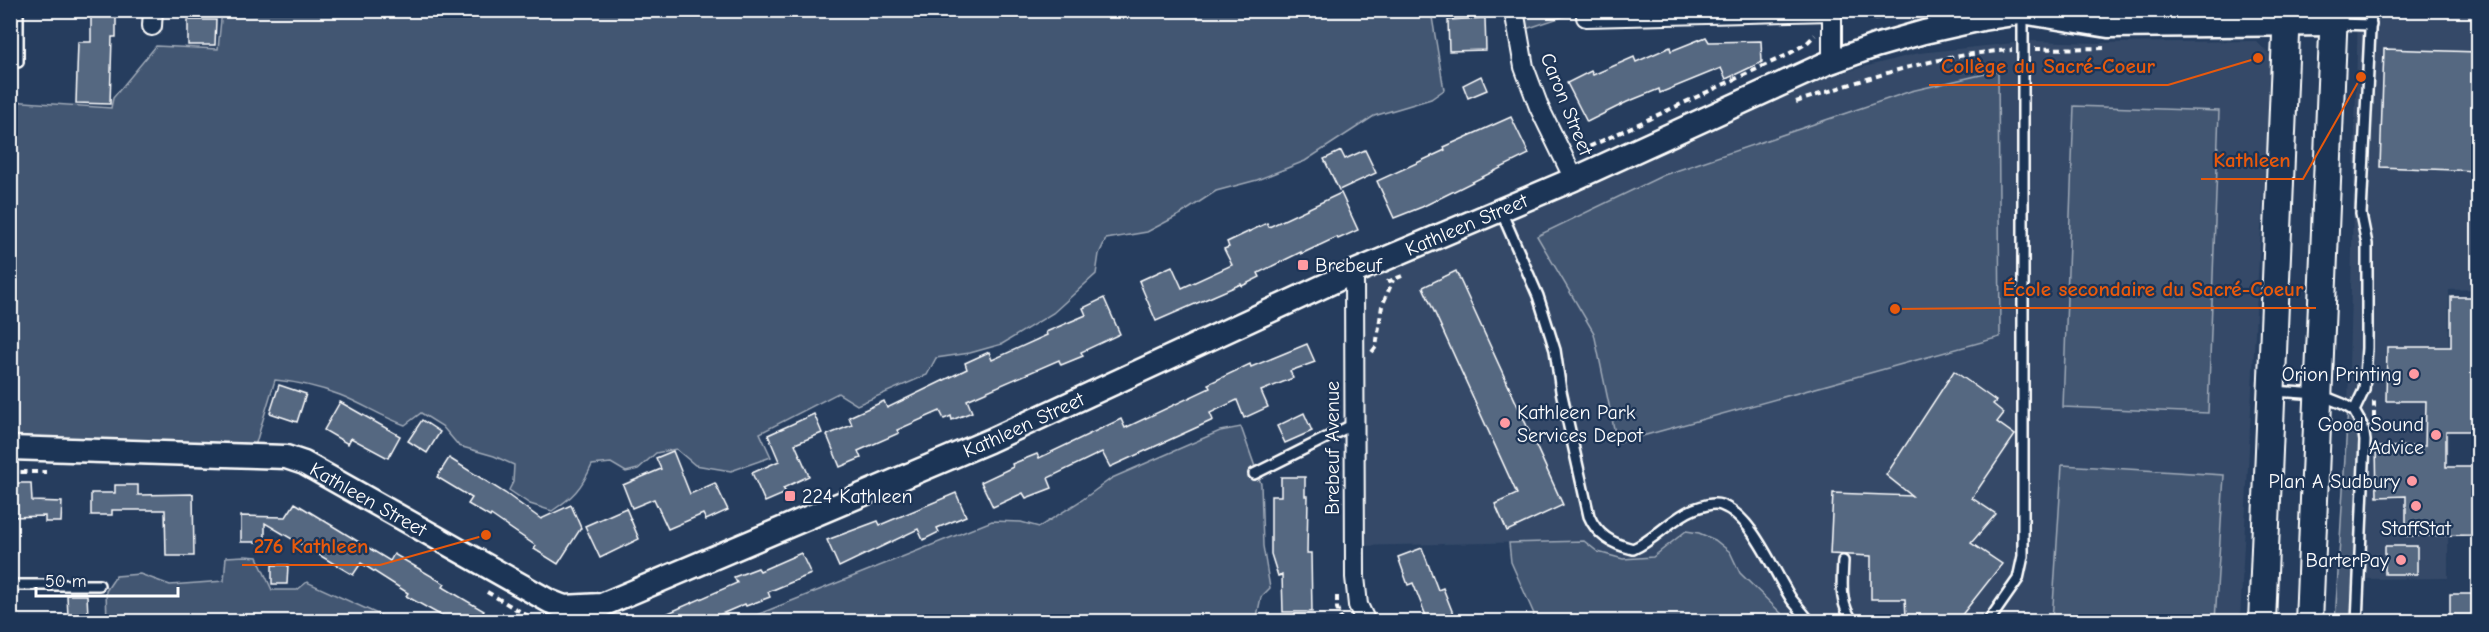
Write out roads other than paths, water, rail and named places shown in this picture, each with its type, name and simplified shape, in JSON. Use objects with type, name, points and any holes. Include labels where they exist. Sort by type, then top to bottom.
[{"type":"main road","points":[[2262,621],[2287,17]]},
{"type":"main road","points":[[2308,621],[2333,17]]},
{"type":"street","name":"Caron Street","points":[[1514,10],[1524,67],[1539,107],[1569,169]]},
{"type":"street","points":[[1586,17],[1832,11],[1832,62]]},
{"type":"street","name":"Kathleen Street","points":[[10,448],[286,457],[304,463],[549,601],[564,608],[602,605],[989,441],[1354,282],[1500,210],[1569,169],[1832,62],[1924,32],[1982,19],[2030,12],[2108,26],[2287,17],[2333,17]]},
{"type":"street","name":"Brebeuf Avenue","points":[[1354,282],[1355,577],[1359,605],[1366,621]]},
{"type":"lane","points":[[18,10],[18,62]]},
{"type":"lane","points":[[2354,411],[2364,390],[2367,348],[2367,244],[2361,214],[2371,10]]},
{"type":"lane","points":[[1988,621],[2018,579],[2023,556],[2023,50],[2030,12]]},
{"type":"lane","points":[[2333,17],[2371,25]]},
{"type":"lane","points":[[1500,210],[1538,296],[1555,350],[1568,425],[1589,516],[1594,528],[1611,541],[1633,549],[1646,544],[1658,532],[1691,510],[1707,504],[1721,504],[1749,525],[1792,600],[1810,621]]},
{"type":"lane","points":[[2271,391],[2318,394],[2354,411],[2363,427],[2365,441],[2357,621]]},
{"type":"lane","points":[[1254,474],[1354,424]]},
{"type":"lane","points":[[1843,561],[1842,590],[1846,614],[1854,621]]},
{"type":"lane","points":[[10,585],[99,585]]},
{"type":"place","name":"Collège du Sacré-Coeur","points":[[2258,58]]},
{"type":"place","name":"Kathleen","points":[[2361,77]]},
{"type":"place","name":"Brebeuf","points":[[1303,265]]},
{"type":"place","name":"École secondaire du Sacré-Coeur","points":[[1895,309]]},
{"type":"place","name":"Orion Printing","points":[[2414,374]]},
{"type":"place","name":"Kathleen Park Services Depot","points":[[1505,423]]},
{"type":"place","name":"Good Sound Advice","points":[[2436,435]]},
{"type":"place","name":"Plan A Sudbury","points":[[2412,481]]},
{"type":"place","name":"224 Kathleen","points":[[790,496]]},
{"type":"place","name":"StaffStat","points":[[2416,506]]},
{"type":"place","name":"276 Kathleen","points":[[486,535]]},
{"type":"place","name":"BarterPay","points":[[2401,560]]}]
